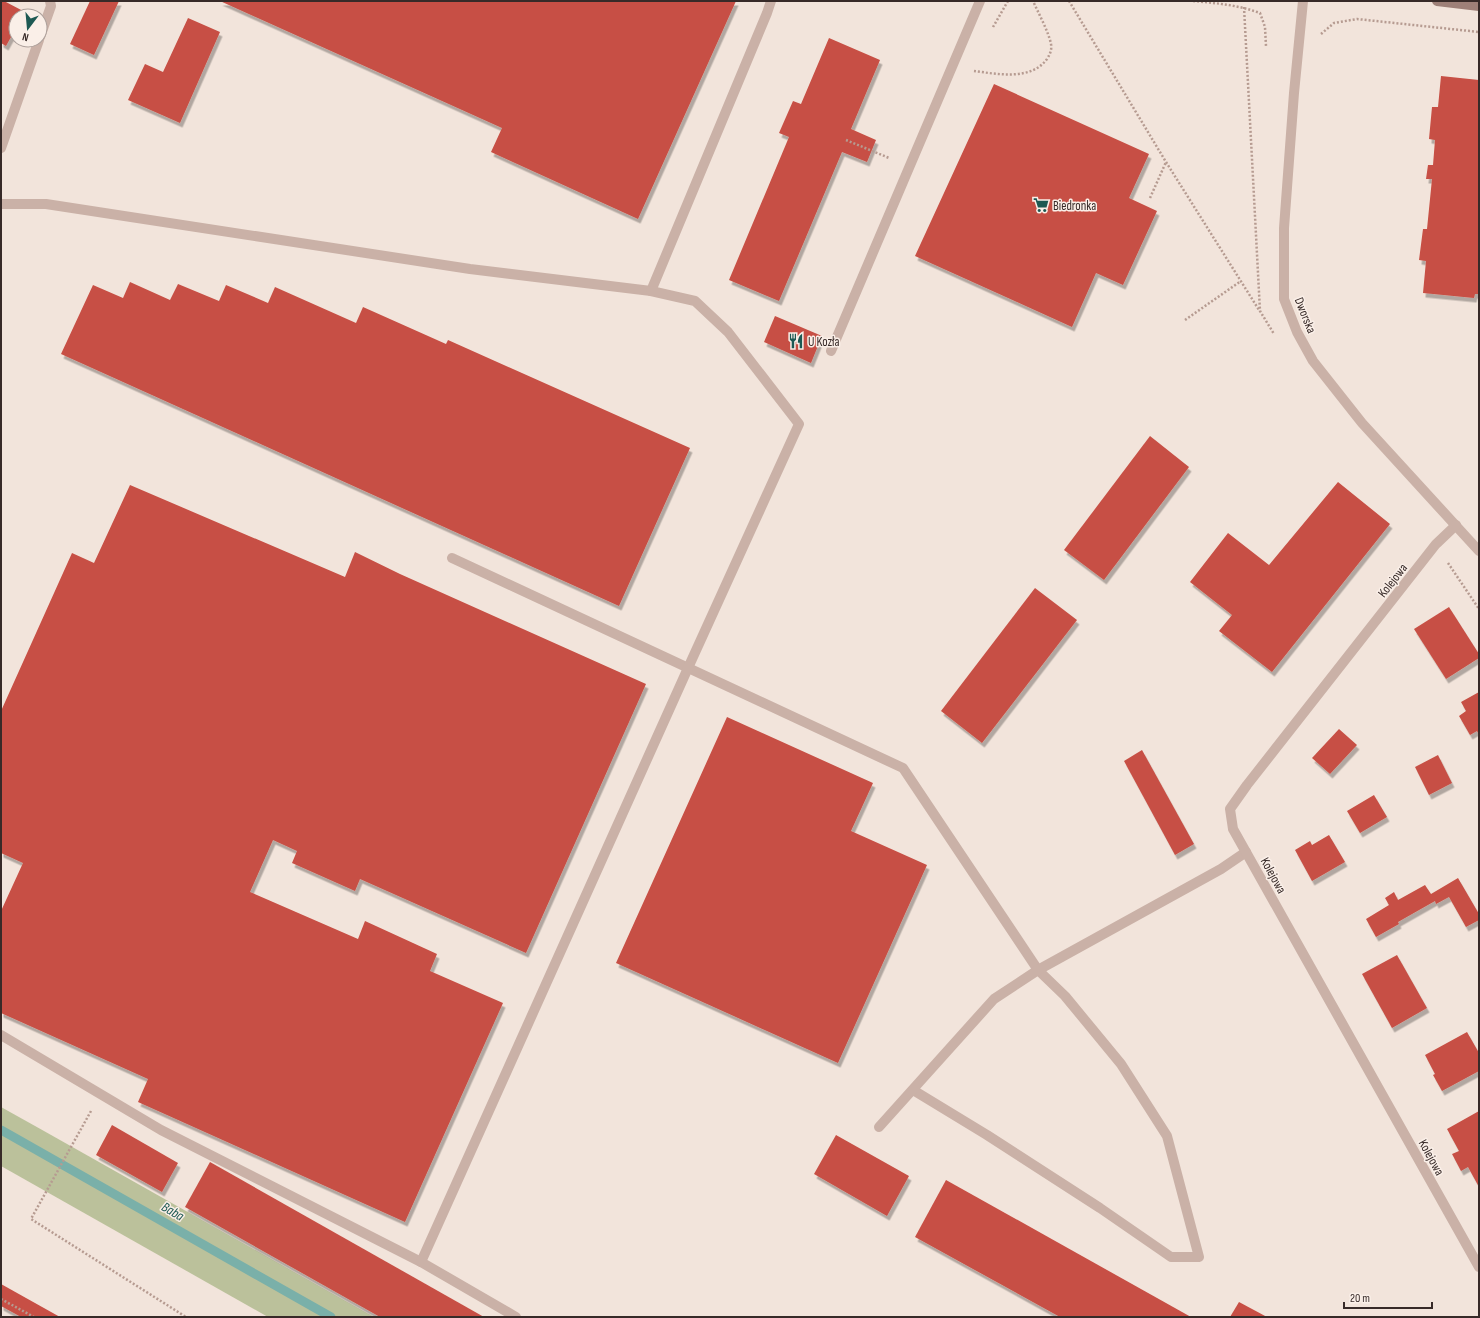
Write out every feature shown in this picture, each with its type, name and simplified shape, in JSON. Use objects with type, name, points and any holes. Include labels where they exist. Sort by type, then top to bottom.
[{"type":"street","points":[[48,14],[51,6],[50,1]]},
{"type":"street","points":[[651,291],[771,1]]},
{"type":"street","points":[[831,351],[980,1]]},
{"type":"street","name":"Dworska","points":[[1303,1],[1294,93],[1284,228],[1284,299],[1297,332],[1313,361],[1362,423],[1479,551]]},
{"type":"street","points":[[1437,1],[1479,6]]},
{"type":"street","points":[[1,148],[36,48]]},
{"type":"street","points":[[1,204],[46,204],[470,269],[651,291],[695,300],[728,332],[799,424],[421,1262]]},
{"type":"street","name":"Kolejowa","points":[[1456,525],[1431,551],[1230,809],[1233,829],[1479,1267]]},
{"type":"street","points":[[452,558],[903,768],[1038,970],[1065,996],[1121,1064],[1167,1136],[1199,1257],[1171,1257],[1100,1208],[1000,1143],[913,1090]]},
{"type":"street","points":[[879,1128],[994,999],[1038,970],[1221,869],[1246,852]]},
{"type":"street","points":[[1,1035],[161,1130],[421,1262],[516,1317]]},
{"type":"path","points":[[1008,1],[1006,4],[1012,1]]},
{"type":"path","points":[[974,71],[1018,74],[1029,72],[1039,67],[1045,61],[1051,52],[1051,44],[1033,1]]},
{"type":"path","points":[[1069,1],[1166,162],[1260,310]]},
{"type":"path","points":[[1193,1],[1214,2],[1244,7],[1260,13],[1265,27],[1266,46]]},
{"type":"path","points":[[1320,40],[1321,33],[1334,23],[1357,19],[1479,32]]},
{"type":"path","points":[[846,140],[889,158]]},
{"type":"path","points":[[1150,198],[1166,162]]},
{"type":"path","points":[[1186,320],[1241,281]]},
{"type":"path","points":[[1445,559],[1479,609]]},
{"type":"path","points":[[81,1129],[31,1219],[186,1317]]},
{"type":"path","points":[[1,1299],[34,1317]]},
{"type":"green space","points":[[1,1107],[374,1317],[268,1317],[1,1166]]},
{"type":"building","points":[[1,1],[4,1],[17,8],[8,8],[8,42],[6,46],[1,43]]},
{"type":"building","points":[[90,1],[119,1],[94,55],[70,44]]},
{"type":"building","points":[[220,1],[736,1],[638,219],[491,152],[502,128]]},
{"type":"building","points":[[188,18],[220,32],[180,123],[128,100],[145,64],[163,72]]},
{"type":"building","points":[[829,38],[880,60],[851,129],[876,140],[867,162],[842,152],[779,301],[729,280],[789,137],[779,133],[793,101],[801,104]]},
{"type":"building","points":[[1441,76],[1479,80],[1479,294],[1475,294],[1474,298],[1423,293],[1426,261],[1419,260],[1423,229],[1427,229],[1432,179],[1426,179],[1428,165],[1433,165],[1435,140],[1429,139],[1432,107],[1438,107]]},
{"type":"building","name":"Biedronka","points":[[994,84],[1149,154],[1129,198],[1157,211],[1123,285],[1096,273],[1072,327],[915,256]]},
{"type":"building","points":[[130,282],[170,300],[178,284],[219,301],[226,285],[268,303],[275,287],[356,323],[363,307],[446,344],[448,340],[690,448],[619,606],[61,354],[93,285],[123,298]]},
{"type":"building","points":[[775,316],[822,336],[811,363],[764,342]]},
{"type":"building","points":[[1150,436],[1189,467],[1104,580],[1064,550]]},
{"type":"building","points":[[1338,482],[1390,524],[1272,672],[1219,631],[1232,615],[1190,582],[1228,533],[1269,565]]},
{"type":"building","points":[[130,485],[345,577],[355,552],[400,574],[646,684],[526,953],[360,879],[355,891],[292,863],[297,851],[273,840],[250,892],[358,939],[365,921],[437,954],[430,971],[503,1003],[405,1222],[138,1102],[148,1079],[1,1013],[1,911],[23,863],[1,853],[1,711],[72,553],[94,563]]},
{"type":"building","points":[[1035,588],[1077,620],[982,743],[941,711]]},
{"type":"building","points":[[1449,607],[1479,654],[1479,658],[1446,679],[1414,629]]},
{"type":"building","points":[[1479,692],[1479,735],[1477,731],[1470,735],[1459,716],[1466,711],[1461,702]]},
{"type":"building","points":[[727,717],[873,783],[851,831],[927,865],[838,1063],[616,963]]},
{"type":"building","points":[[1339,729],[1357,745],[1330,774],[1312,758]]},
{"type":"building","points":[[1142,750],[1194,844],[1175,855],[1124,761]]},
{"type":"building","points":[[1438,755],[1452,783],[1429,795],[1415,767]]},
{"type":"building","points":[[1374,795],[1387,817],[1360,833],[1347,811]]},
{"type":"building","points":[[1329,835],[1345,862],[1312,881],[1295,850],[1310,841],[1312,845]]},
{"type":"building","points":[[1458,878],[1479,914],[1479,920],[1466,927],[1449,897],[1436,904],[1435,901],[1398,922],[1399,924],[1376,937],[1366,919],[1389,905],[1385,898],[1394,892],[1398,900],[1425,885],[1431,894]]},
{"type":"building","points":[[1397,955],[1427,1008],[1392,1028],[1362,974]]},
{"type":"building","points":[[1467,1032],[1479,1053],[1479,1071],[1442,1091],[1433,1075],[1435,1074],[1425,1055]]},
{"type":"building","points":[[1479,1111],[1479,1187],[1468,1167],[1461,1171],[1452,1154],[1459,1151],[1447,1129]]},
{"type":"building","points":[[112,1125],[178,1163],[162,1192],[96,1155]]},
{"type":"building","points":[[836,1135],[909,1176],[887,1216],[814,1174]]},
{"type":"building","points":[[210,1162],[484,1317],[380,1317],[185,1207]]},
{"type":"building","points":[[946,1180],[1191,1317],[1060,1317],[915,1237]]},
{"type":"building","points":[[1,1284],[60,1317],[21,1317],[1,1306]]},
{"type":"building","points":[[1239,1302],[1267,1317],[1230,1317]]},
{"type":"waterway","name":"Baba","points":[[1,1130],[331,1317]]},
{"type":"place","name":"Biedronka","points":[[1041,205]]},
{"type":"place","name":"U Kozła","points":[[796,341]]}]
